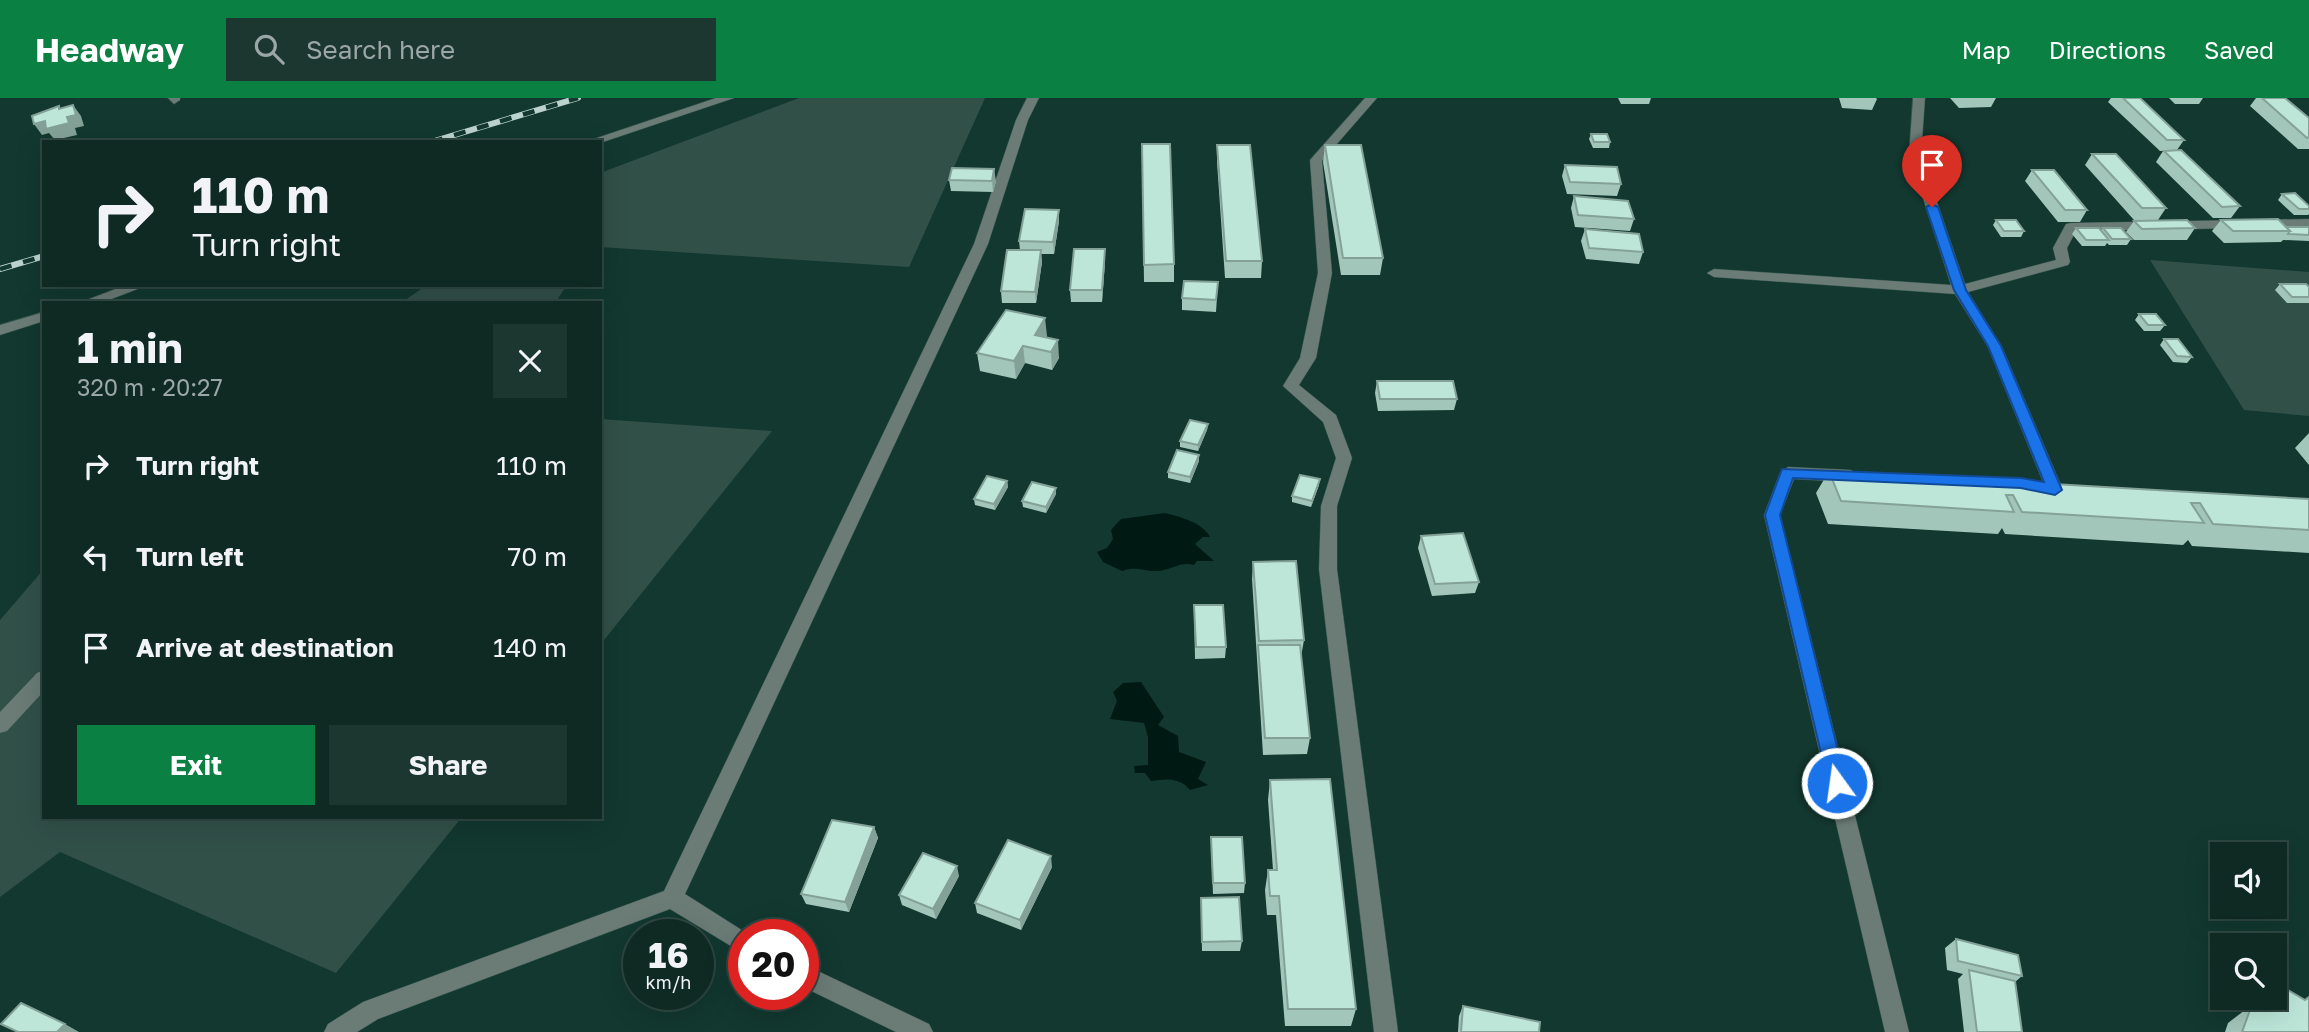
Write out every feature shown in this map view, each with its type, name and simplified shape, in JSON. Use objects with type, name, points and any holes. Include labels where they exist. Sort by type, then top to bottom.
[{"type":"street","points":[[597,140],[728,98]]},
{"type":"street","points":[[336,1032],[371,1010],[672,898],[981,244],[1022,120],[1033,98]]},
{"type":"street","points":[[1371,98],[1316,160],[1325,273],[1308,358],[1291,386],[1330,419],[1344,458],[1329,506],[1328,569],[1385,1032]]},
{"type":"street","points":[[1919,98],[1915,155],[1960,290],[1995,346],[2062,490],[2021,483]]},
{"type":"street","points":[[1714,273],[1960,290],[2063,262],[2060,247],[2071,227],[2123,224],[2309,223]]},
{"type":"street","points":[[92,301],[135,287]]},
{"type":"street","points":[[0,330],[42,317]]},
{"type":"street","points":[[1870,476],[1788,473],[1773,515],[1896,1032]]},
{"type":"street","points":[[0,725],[42,680]]},
{"type":"street","points":[[672,898],[728,934]]},
{"type":"street","points":[[819,983],[921,1032]]},
{"type":"shaded area","points":[[799,98],[985,98],[909,267],[602,247],[602,172]]},
{"type":"shaded area","points":[[2150,260],[2309,272],[2309,416],[2244,410]]},
{"type":"shaded area","points":[[424,287],[566,287],[556,301],[404,301]]},
{"type":"shaded area","points":[[602,419],[772,431],[602,643]]},
{"type":"shaded area","points":[[1165,513],[1202,527],[1210,537],[1203,537],[1195,544],[1214,561],[1197,561],[1194,565],[1184,564],[1155,571],[1122,571],[1103,562],[1097,552],[1107,548],[1113,539],[1111,530],[1121,519]]},
{"type":"shaded area","points":[[42,571],[42,819],[460,819],[336,973],[60,852],[0,897],[0,620]]},
{"type":"shaded area","points":[[1141,682],[1164,717],[1158,725],[1178,736],[1179,752],[1206,762],[1198,779],[1208,785],[1190,790],[1177,781],[1151,781],[1145,773],[1135,773],[1134,766],[1148,765],[1148,737],[1144,723],[1110,719],[1117,701],[1113,692],[1123,683]]},
{"type":"building","points":[[2123,98],[2140,98],[2184,140],[2167,140]]},
{"type":"building","points":[[2262,98],[2285,98],[2309,118],[2309,137],[2307,138]]},
{"type":"building","points":[[73,105],[76,115],[67,117],[69,123],[46,129],[45,121],[34,124],[32,116],[59,106],[59,109]]},
{"type":"building","points":[[1591,134],[1607,134],[1610,142],[1594,142]]},
{"type":"building","points":[[1142,144],[1170,144],[1174,264],[1144,265]]},
{"type":"building","points":[[1217,145],[1250,145],[1262,261],[1226,261]]},
{"type":"building","points":[[1325,145],[1361,145],[1383,258],[1343,258]]},
{"type":"building","points":[[2181,150],[2240,206],[2222,207],[2164,151]]},
{"type":"building","points":[[2092,154],[2116,154],[2166,208],[2142,208]]},
{"type":"building","points":[[1565,165],[1617,167],[1621,184],[1570,182]]},
{"type":"building","points":[[952,168],[994,169],[992,181],[949,180]]},
{"type":"building","points":[[2032,170],[2054,170],[2087,210],[2065,210]]},
{"type":"building","points":[[2295,193],[2309,209],[2299,209],[2282,194]]},
{"type":"building","points":[[1574,196],[1628,201],[1634,219],[1578,215]]},
{"type":"building","points":[[1025,209],[1059,210],[1053,242],[1019,241]]},
{"type":"building","points":[[2278,219],[2290,231],[2233,231],[2221,220]]},
{"type":"building","points":[[1996,220],[2016,220],[2024,231],[2004,231]]},
{"type":"building","points":[[2187,220],[2195,228],[2142,229],[2134,221]]},
{"type":"building","points":[[2286,227],[2309,227],[2309,235],[2288,234],[2290,231]]},
{"type":"building","points":[[2076,228],[2099,228],[2109,240],[2086,240]]},
{"type":"building","points":[[2103,228],[2121,228],[2131,239],[2112,239]]},
{"type":"building","points":[[1585,229],[1639,234],[1643,252],[1589,248]]},
{"type":"building","points":[[1074,249],[1105,249],[1102,290],[1070,290]]},
{"type":"building","points":[[1007,250],[1041,250],[1035,292],[1001,291]]},
{"type":"building","points":[[1184,281],[1218,282],[1216,300],[1182,298]]},
{"type":"building","points":[[2280,284],[2306,284],[2309,287],[2309,297],[2292,297]]},
{"type":"building","points":[[1006,310],[1045,318],[1035,335],[1058,340],[1051,352],[1023,346],[1014,361],[977,353]]},
{"type":"building","points":[[2139,314],[2156,314],[2165,325],[2148,325]]},
{"type":"building","points":[[2164,339],[2178,339],[2192,357],[2177,356]]},
{"type":"building","points":[[1377,381],[1453,381],[1457,399],[1380,399]]},
{"type":"building","points":[[1190,420],[1208,424],[1198,445],[1180,441]]},
{"type":"building","points":[[1177,450],[1199,455],[1190,477],[1168,472]]},
{"type":"building","points":[[1829,471],[2309,499],[2309,530],[2213,524],[2200,503],[2191,503],[2204,523],[2022,512],[2013,495],[2006,495],[2014,512],[1841,501]]},
{"type":"building","points":[[1300,475],[1320,479],[1312,501],[1292,496]]},
{"type":"building","points":[[987,476],[1007,481],[994,504],[974,499]]},
{"type":"building","points":[[1032,482],[1056,488],[1046,507],[1022,501]]},
{"type":"building","points":[[1463,533],[1479,582],[1435,584],[1421,536]]},
{"type":"building","points":[[1296,561],[1304,640],[1259,641],[1253,562]]},
{"type":"building","points":[[1194,605],[1223,605],[1226,647],[1196,647]]},
{"type":"building","points":[[1258,645],[1300,645],[1310,738],[1265,738]]},
{"type":"building","points":[[1330,779],[1356,1009],[1288,1009],[1279,896],[1270,896],[1268,870],[1277,870],[1270,780]]},
{"type":"building","points":[[832,820],[874,827],[845,902],[801,894]]},
{"type":"building","points":[[1211,837],[1242,837],[1245,883],[1213,883]]},
{"type":"building","points":[[1008,840],[1051,856],[1020,920],[975,903]]},
{"type":"building","points":[[923,853],[957,866],[933,909],[899,895]]},
{"type":"building","points":[[1239,897],[1242,941],[1202,942],[1201,898]]},
{"type":"building","points":[[1956,939],[2018,955],[2022,976],[1958,961]]},
{"type":"building","points":[[1969,970],[2015,981],[2022,1032],[1977,1032]]},
{"type":"building","points":[[2287,990],[2305,1000],[2309,997],[2309,1032],[2242,1032],[2250,1010],[2287,1010]]},
{"type":"building","points":[[21,1003],[65,1024],[57,1032],[18,1032],[1,1024]]},
{"type":"building","points":[[1463,1006],[1540,1022],[1539,1032],[1461,1032]]},
{"type":"railway","points":[[438,140],[578,98]]},
{"type":"railway","points":[[0,269],[42,257]]},
{"type":"route","points":[[1837,783],[1773,515],[1788,473],[2021,483],[2055,490],[1995,346],[1960,290],[1932,207]]}]
